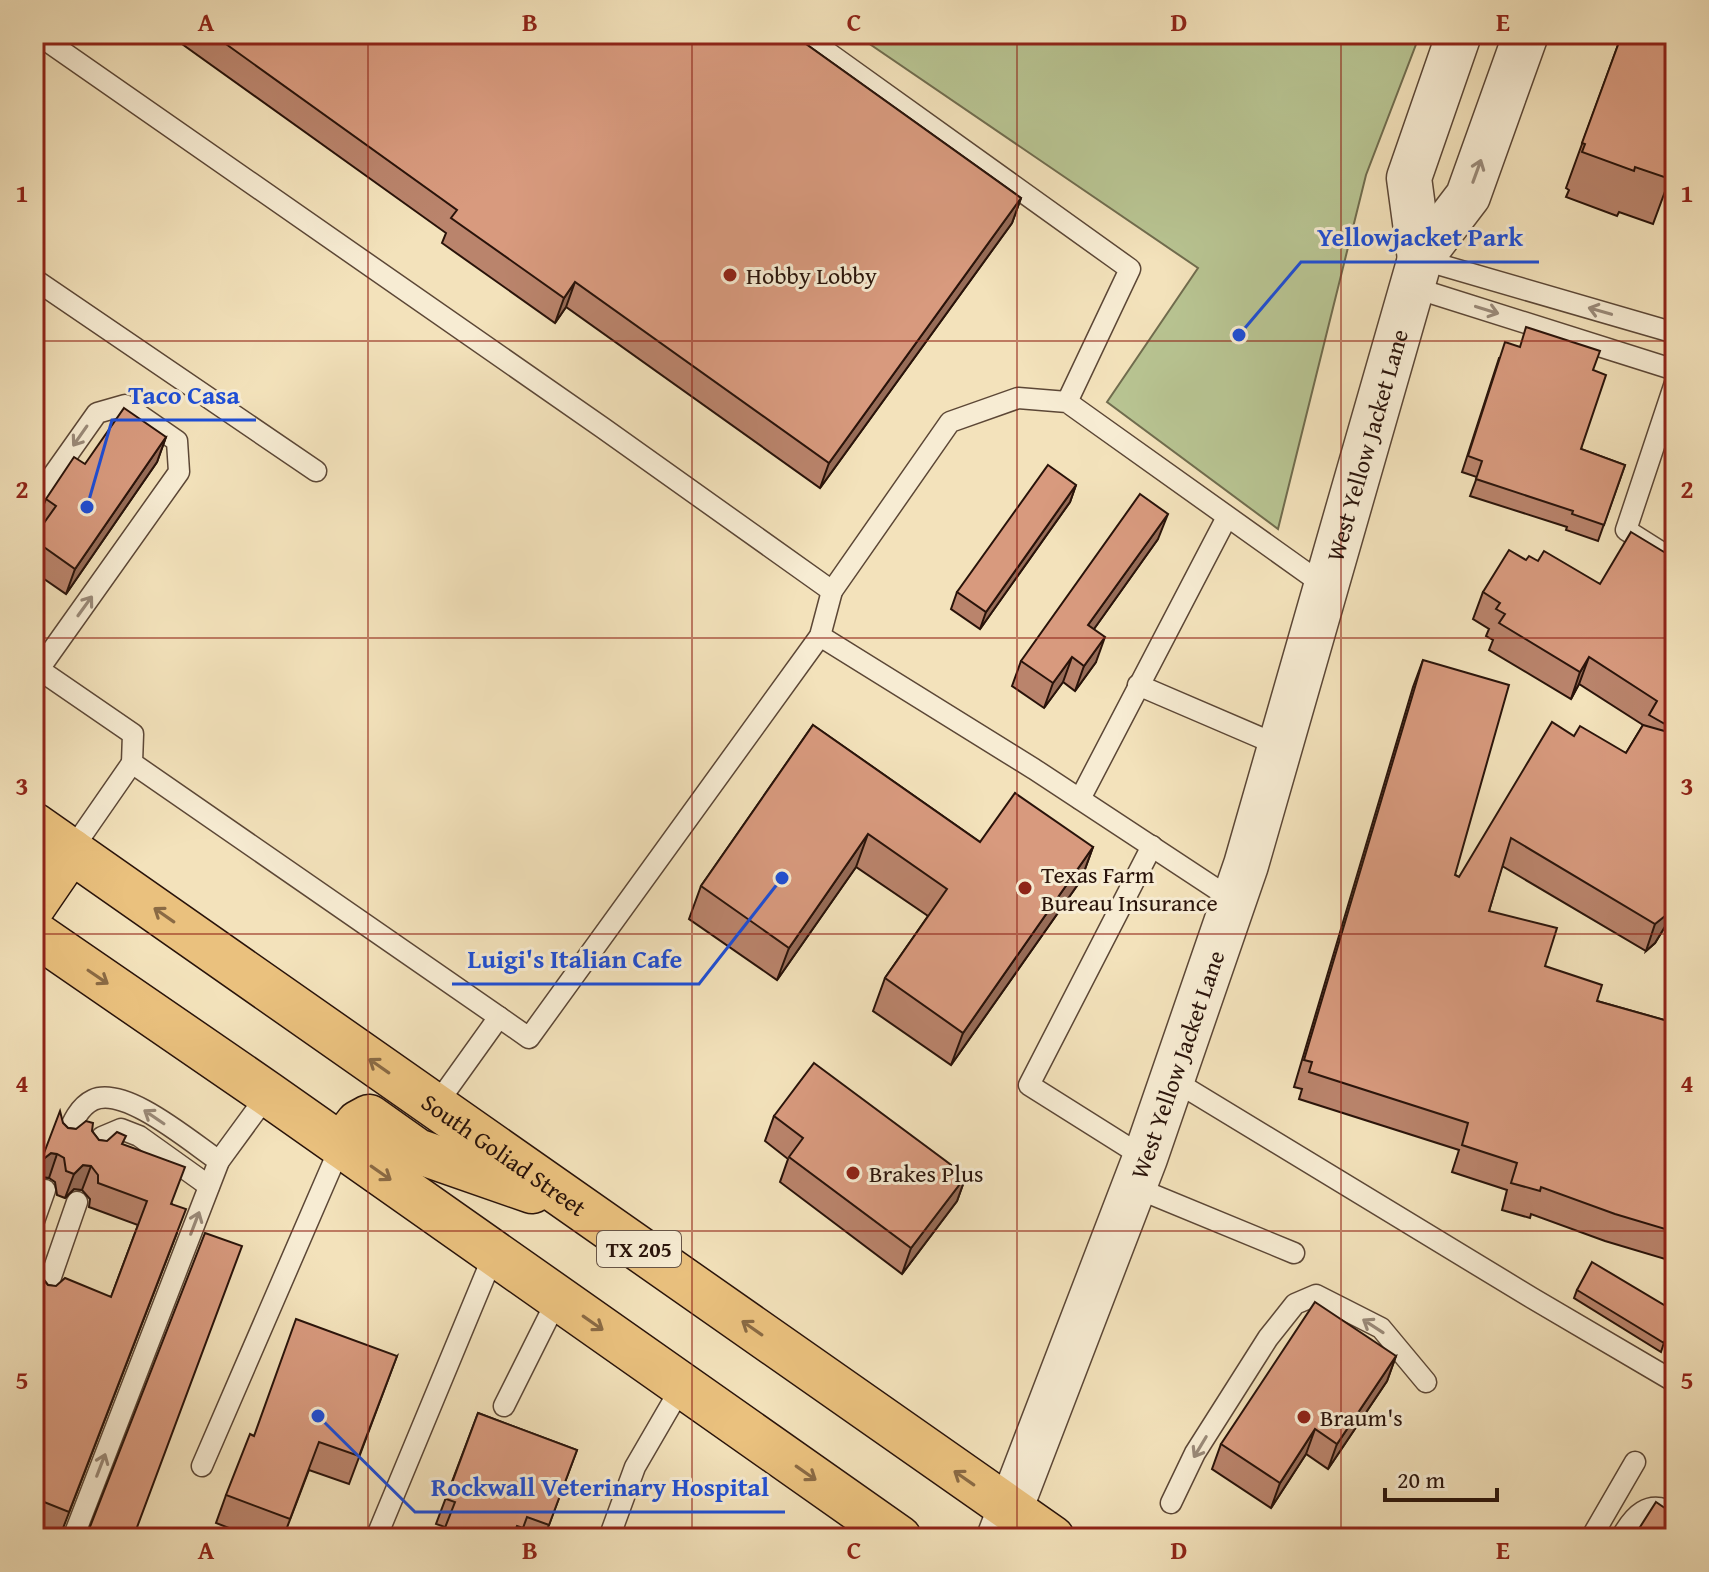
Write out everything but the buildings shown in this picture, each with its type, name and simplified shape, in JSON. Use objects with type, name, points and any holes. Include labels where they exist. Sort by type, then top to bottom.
[{"type":"main road","name":"South Goliad Street","points":[[34,825],[580,1207],[1005,1524],[1052,1538]]},
{"type":"main road","points":[[34,905],[71,851]]},
{"type":"main road","points":[[34,933],[899,1538]]},
{"type":"main road","points":[[341,1145],[358,1123],[369,1117],[417,1151],[580,1207]]},
{"type":"street","name":"West Yellow Jacket Lane","points":[[1416,273],[1409,178],[1459,34]]},
{"type":"street","name":"West Yellow Jacket Lane","points":[[1005,1524],[1139,1173],[1246,865],[1416,273],[1468,196],[1526,34]]},
{"type":"lane","points":[[37,34],[832,591]]},
{"type":"lane","points":[[802,34],[1130,269],[1067,402]]},
{"type":"lane","points":[[1416,273],[1675,333]]},
{"type":"lane","points":[[1416,273],[1675,370]]},
{"type":"lane","points":[[36,284],[316,471]]},
{"type":"lane","points":[[1675,383],[1626,530],[1675,561]]},
{"type":"lane","points":[[132,763],[529,1038],[820,636],[832,591],[950,422],[1018,398],[1067,402],[1325,586]]},
{"type":"lane","points":[[34,502],[97,413],[125,405],[177,441],[179,472],[37,667],[133,734],[132,763],[71,851]]},
{"type":"lane","points":[[1080,799],[1227,517]]},
{"type":"lane","points":[[820,636],[1080,799],[1233,900]]},
{"type":"lane","points":[[1138,685],[1280,746]]},
{"type":"lane","points":[[1152,846],[1029,1085],[1139,1173],[1294,1253]]},
{"type":"lane","points":[[436,1105],[499,1017]]},
{"type":"lane","points":[[1173,1080],[1675,1382]]},
{"type":"lane","points":[[73,1538],[219,1161],[268,1094]]},
{"type":"lane","points":[[65,1140],[74,1117],[90,1100],[105,1096],[133,1103],[219,1161]]},
{"type":"lane","points":[[96,1152],[102,1137],[121,1129],[139,1136],[209,1186]]},
{"type":"lane","points":[[202,1466],[341,1145]]},
{"type":"lane","points":[[34,1221],[45,1190]]},
{"type":"lane","points":[[44,1297],[77,1202]]},
{"type":"lane","points":[[376,1538],[494,1254]]},
{"type":"lane","points":[[1171,1503],[1211,1428],[1268,1338],[1295,1304],[1316,1295],[1381,1328],[1426,1382]]},
{"type":"lane","points":[[504,1406],[558,1298]]},
{"type":"lane","points":[[609,1538],[635,1467],[682,1386]]},
{"type":"lane","points":[[1591,1538],[1635,1462]]},
{"type":"lane","points":[[1621,1538],[1634,1516],[1652,1508],[1667,1509],[1675,1514]]},
{"type":"green space","points":[[855,34],[1420,34],[1366,175],[1278,529],[1107,402],[1198,268]]},
{"type":"place","name":"Hobby Lobby","points":[[730,275]]},
{"type":"place","name":"Yellowjacket Park","points":[[1239,335]]},
{"type":"place","name":"Taco Casa","points":[[87,507]]},
{"type":"place","name":"Luigi's Italian Cafe","points":[[782,878]]},
{"type":"place","name":"Texas Farm Bureau Insurance","points":[[1025,888]]},
{"type":"place","name":"Brakes Plus","points":[[853,1173]]},
{"type":"place","name":"Rockwall Veterinary Hospital","points":[[318,1416]]},
{"type":"place","name":"Braum's","points":[[1304,1417]]}]
